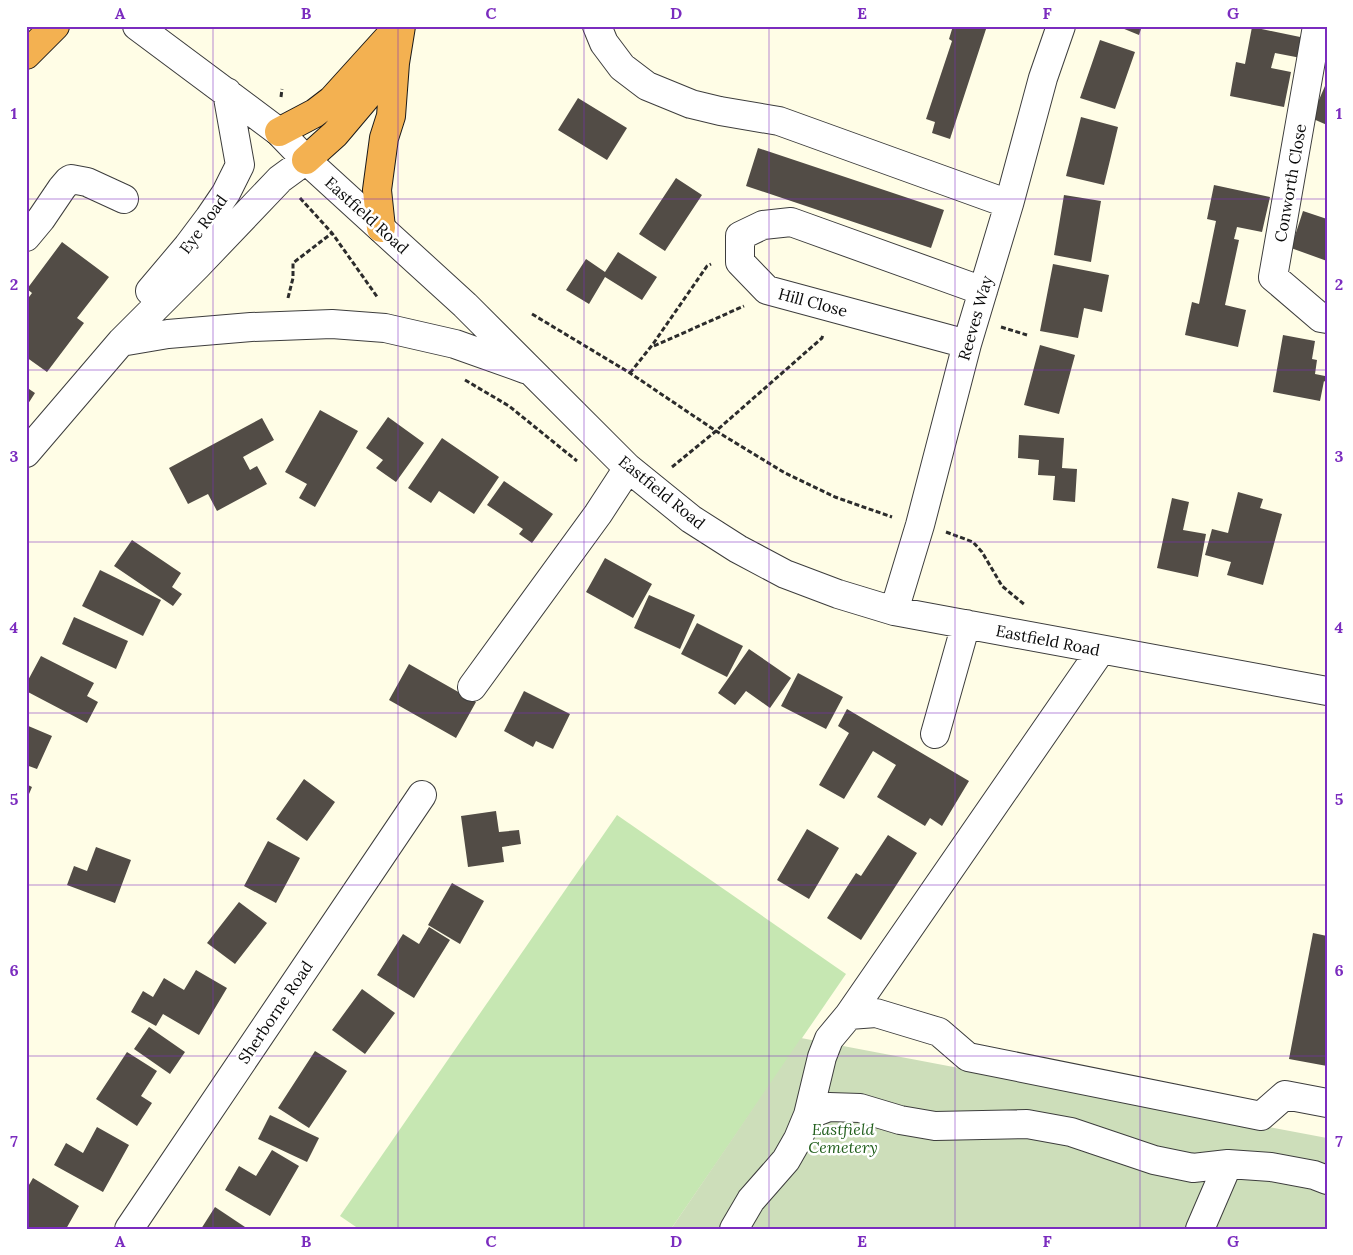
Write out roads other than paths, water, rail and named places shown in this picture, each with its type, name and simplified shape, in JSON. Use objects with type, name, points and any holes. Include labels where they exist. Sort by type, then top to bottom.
[{"type":"highway","points":[[26,55],[55,26]]},
{"type":"highway","points":[[381,228],[377,190],[384,138],[391,116],[400,26]]},
{"type":"highway","points":[[279,132],[316,113],[332,100],[400,26]]},
{"type":"highway","points":[[306,160],[341,128],[395,63]]},
{"type":"street","name":"Eastfield Road","points":[[137,26],[279,132],[306,160],[465,305],[531,371],[621,479],[691,519],[738,549],[785,574],[838,594],[894,611],[1327,691]]},
{"type":"street","points":[[596,26],[604,43],[622,67],[647,86],[692,104],[778,121],[1009,204]]},
{"type":"street","name":"Reeves Way","points":[[894,611],[920,526],[967,344],[1009,204],[1043,78],[1061,26]]},
{"type":"street","name":"Conworth Close","points":[[1327,37],[1316,32],[1273,277],[1321,318],[1327,319]]},
{"type":"street","name":"Eye Road","points":[[121,342],[132,312],[198,232],[226,192],[240,165],[227,92]]},
{"type":"street","name":"Eye Road","points":[[26,453],[121,342],[197,266],[280,178],[306,160]]},
{"type":"street","points":[[26,237],[62,188],[71,179],[87,182],[124,199]]},
{"type":"street","name":"Hill Close","points":[[967,344],[767,290],[740,262],[740,236],[763,225],[791,222],[983,291]]},
{"type":"street","points":[[121,342],[168,334],[332,324],[385,328],[455,344],[531,371]]},
{"type":"street","points":[[472,687],[598,514],[621,479]]},
{"type":"street","points":[[935,734],[966,624]]},
{"type":"street","points":[[734,1229],[751,1200],[786,1160],[798,1139],[808,1115],[822,1057],[829,1039],[849,1015],[1101,650]]},
{"type":"street","name":"Sherborne Road","points":[[129,1229],[422,795]]},
{"type":"street","points":[[849,1015],[876,1013],[939,1032],[968,1057],[1261,1116],[1285,1095],[1327,1103]]},
{"type":"street","points":[[808,1115],[830,1107],[860,1108],[900,1120],[935,1126],[1027,1124],[1071,1132],[1154,1160],[1193,1168],[1228,1164],[1271,1167],[1314,1175],[1327,1180]]},
{"type":"street","points":[[1200,1229],[1228,1164]]},
{"type":"park label","name":"Eastfield Cemetery","points":[[843,1138]]}]
